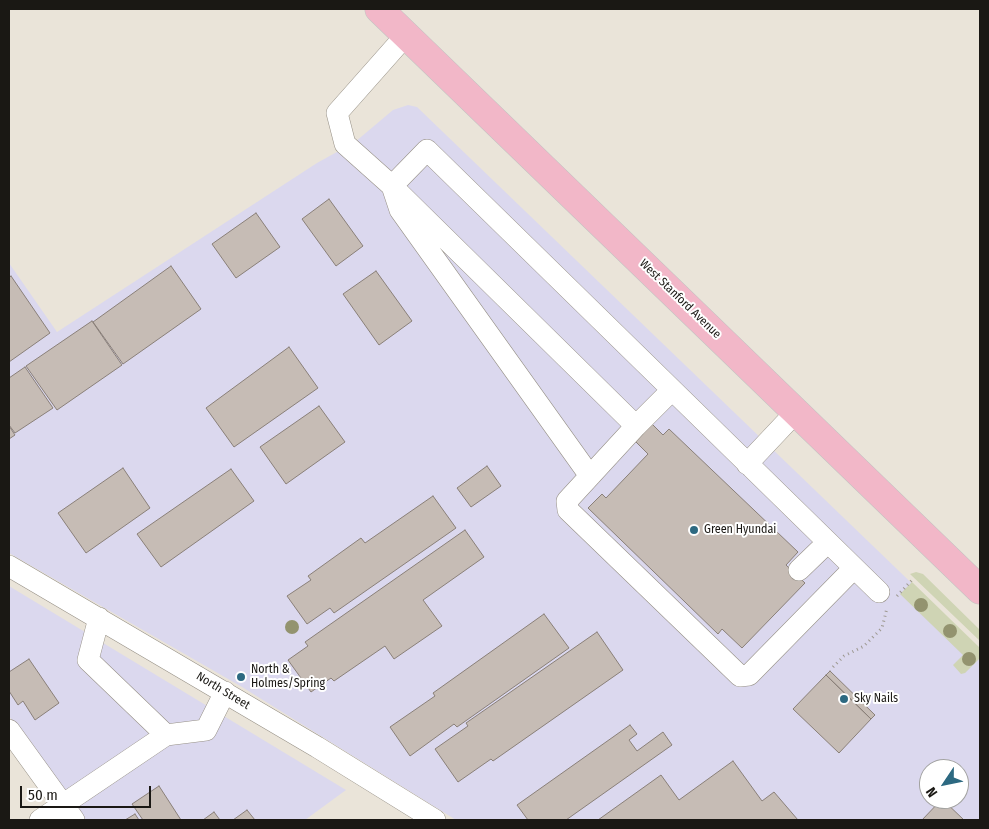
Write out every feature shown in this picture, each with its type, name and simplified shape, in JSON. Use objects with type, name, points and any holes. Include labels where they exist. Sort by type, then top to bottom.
[{"type":"main road","name":"West Stanford Avenue","points":[[379,9],[980,590]]},
{"type":"street","points":[[406,35],[337,113],[345,144],[392,186],[636,426]]},
{"type":"street","points":[[392,186],[427,150],[887,599]]},
{"type":"street","points":[[392,186],[400,210],[590,476]]},
{"type":"street","points":[[672,390],[567,501],[568,510],[740,676],[749,675],[854,568]]},
{"type":"street","points":[[747,464],[796,412]]},
{"type":"street","points":[[799,570],[827,542]]},
{"type":"street","name":"North Street","points":[[9,566],[225,692],[435,820]]},
{"type":"street","points":[[99,618],[88,660],[166,735]]},
{"type":"street","points":[[40,820],[69,813],[166,735],[206,730],[225,692]]},
{"type":"street","points":[[9,730],[69,813]]},
{"type":"path","points":[[833,667],[844,656],[864,646],[882,628],[887,599],[912,580]]},
{"type":"shaded area","points":[[408,105],[417,107],[980,649],[980,820],[456,820],[242,687],[9,553],[9,263],[57,332],[317,163],[355,142],[393,110]]},
{"type":"shaded area","points":[[9,586],[346,790],[305,820],[83,820],[9,716]]},
{"type":"green space","points":[[916,572],[923,574],[979,629],[980,641],[910,574]]},
{"type":"green space","points":[[912,582],[980,648],[980,658],[965,673],[961,674],[953,665],[963,655],[900,594]]},
{"type":"building","points":[[329,199],[363,246],[336,266],[302,219]]},
{"type":"building","points":[[256,213],[280,247],[236,278],[212,244]]},
{"type":"building","points":[[171,266],[201,309],[123,364],[93,322]]},
{"type":"building","points":[[376,271],[412,321],[379,345],[343,294]]},
{"type":"building","points":[[11,276],[50,333],[9,362],[9,278]]},
{"type":"building","points":[[92,321],[122,365],[57,410],[26,366]]},
{"type":"building","points":[[289,347],[318,388],[234,447],[206,408]]},
{"type":"building","points":[[25,367],[53,408],[15,433],[9,425],[9,378]]},
{"type":"building","points":[[319,406],[345,442],[286,484],[260,447]]},
{"type":"building","points":[[652,424],[663,435],[669,429],[798,552],[786,565],[805,583],[742,648],[722,629],[718,634],[588,508],[602,494],[606,498],[648,454],[635,441]]},
{"type":"building","points":[[9,426],[15,435],[9,439]]},
{"type":"building","points":[[487,466],[501,486],[471,507],[457,488]]},
{"type":"building","points":[[123,468],[150,508],[86,553],[58,513]]},
{"type":"building","points":[[231,469],[254,501],[161,567],[137,534]]},
{"type":"building","points":[[433,496],[456,528],[334,613],[330,608],[307,624],[287,596],[311,580],[308,576],[361,538],[365,543]]},
{"type":"building","points":[[465,530],[484,557],[423,600],[442,626],[394,659],[385,646],[334,681],[331,678],[311,692],[288,660],[308,646],[305,642]]},
{"type":"building","points":[[544,614],[569,648],[457,727],[454,724],[410,756],[390,727],[435,696],[433,693]]},
{"type":"building","points":[[597,632],[623,670],[493,761],[491,759],[458,782],[435,749],[468,726],[466,723]]},
{"type":"building","points":[[29,659],[59,703],[35,720],[23,701],[18,705],[9,691],[9,672]]},
{"type":"building","points":[[830,671],[875,715],[871,719],[826,675]]},
{"type":"building","points":[[826,675],[871,719],[839,753],[793,709]]},
{"type":"building","points":[[630,725],[637,734],[629,740],[637,751],[663,732],[672,745],[566,820],[528,820],[517,805]]},
{"type":"building","points":[[733,761],[762,801],[774,792],[798,820],[598,820],[661,775],[679,800]]},
{"type":"building","points":[[159,786],[181,820],[143,820],[132,804]]},
{"type":"building","points":[[932,809],[952,809],[964,820],[922,820]]},
{"type":"building","points":[[247,810],[255,820],[233,820]]},
{"type":"building","points":[[214,812],[220,820],[203,820]]},
{"type":"building","points":[[135,814],[139,820],[125,820]]},
{"type":"place","name":"Green Hyundai","points":[[694,530]]},
{"type":"place","name":"North & Holmes/Spring","points":[[241,677]]},
{"type":"place","name":"Sky Nails","points":[[844,699]]}]
